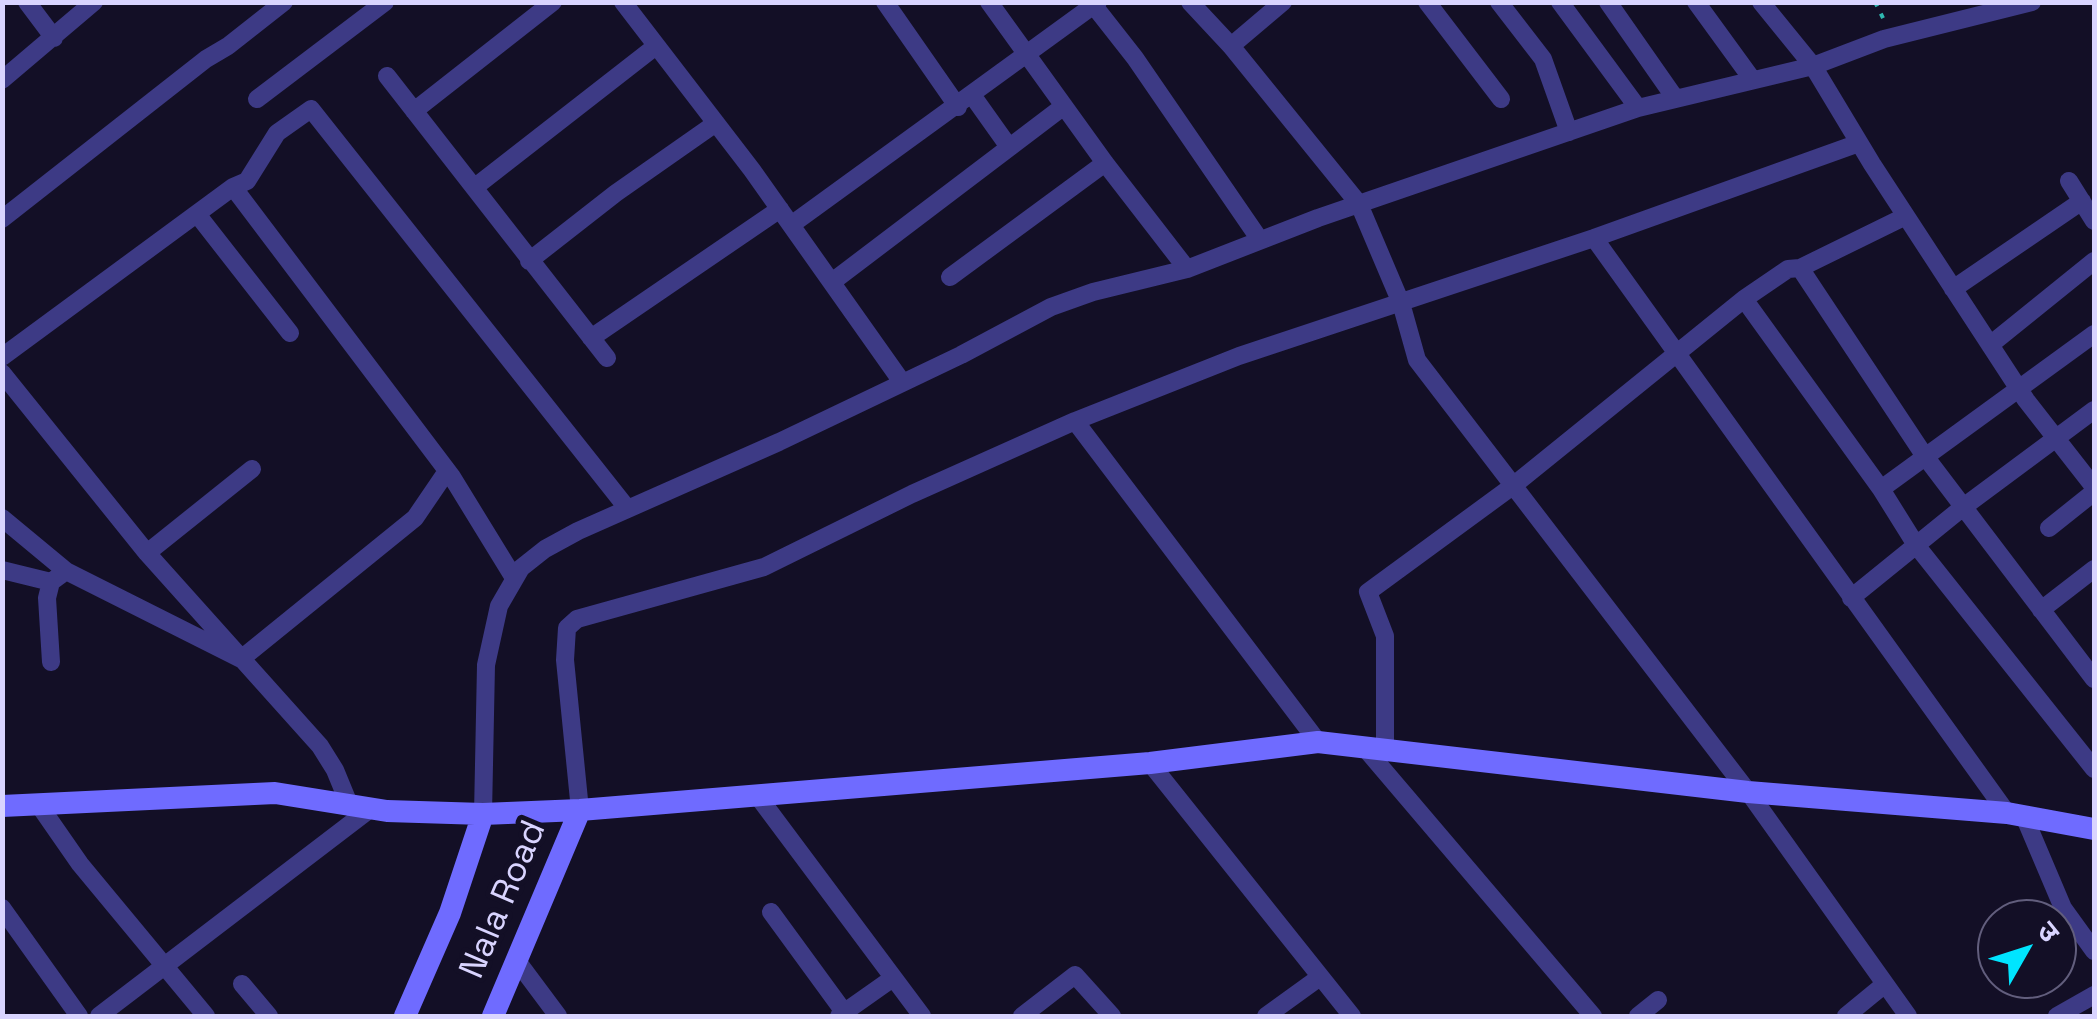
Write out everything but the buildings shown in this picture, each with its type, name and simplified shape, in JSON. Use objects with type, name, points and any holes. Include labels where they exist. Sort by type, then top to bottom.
[{"type":"street","points":[[27,2],[54,38]]},
{"type":"street","points":[[4,76],[94,2]]},
{"type":"street","points":[[2,219],[284,2]]},
{"type":"street","points":[[256,99],[384,2]]},
{"type":"street","points":[[414,111],[553,2]]},
{"type":"street","points":[[623,2],[786,217],[902,382]]},
{"type":"street","points":[[885,2],[965,101],[1009,147]]},
{"type":"street","points":[[990,2],[1188,269]]},
{"type":"street","points":[[1190,2],[1231,46],[1359,204],[1401,303],[1418,360],[1748,792],[1908,1016]]},
{"type":"street","points":[[1231,46],[1283,2]]},
{"type":"street","points":[[1427,2],[1501,100]]},
{"type":"street","points":[[1499,2],[1544,59],[1569,132]]},
{"type":"street","points":[[1560,2],[1638,108]]},
{"type":"street","points":[[1608,2],[1675,98]]},
{"type":"street","points":[[1696,2],[1752,79]]},
{"type":"street","points":[[1762,2],[1813,66],[2017,387],[2094,489],[2050,528]]},
{"type":"street","points":[[405,1016],[489,814],[486,665],[499,606],[514,578],[544,549],[779,442],[1051,307],[1188,269],[1359,204],[1638,108],[1813,66],[1884,39],[2032,2]]},
{"type":"street","points":[[591,338],[965,101],[1094,4],[1260,240]]},
{"type":"street","points":[[475,187],[656,46]]},
{"type":"street","points":[[388,76],[607,358]]},
{"type":"street","points":[[832,282],[1064,106]]},
{"type":"street","points":[[2,357],[233,187],[247,182],[278,134],[311,109],[627,508]]},
{"type":"street","points":[[529,261],[616,193],[716,123]]},
{"type":"street","points":[[572,810],[566,638],[572,623],[588,613],[764,567],[1075,420],[1239,356],[1594,238],[1860,143]]},
{"type":"street","points":[[950,277],[1105,162]]},
{"type":"street","points":[[2069,181],[2094,221]]},
{"type":"street","points":[[233,187],[470,502],[514,578]]},
{"type":"street","points":[[1953,289],[2082,201]]},
{"type":"street","points":[[196,214],[290,334]]},
{"type":"street","points":[[1593,1016],[1375,749],[1384,636],[1368,592],[1514,485],[1744,298],[1788,269],[1800,268],[1906,216]]},
{"type":"street","points":[[1594,238],[1851,598],[2015,815],[2062,908],[2094,950]]},
{"type":"street","points":[[1990,345],[2094,261]]},
{"type":"street","points":[[1800,268],[1924,456],[2094,679]]},
{"type":"street","points":[[1744,298],[1881,489],[1916,545],[2094,770]]},
{"type":"street","points":[[1881,489],[2094,334]]},
{"type":"street","points":[[2,373],[147,553],[320,746],[359,806]]},
{"type":"street","points":[[1851,598],[1962,508],[2094,410]]},
{"type":"street","points":[[1075,420],[1318,742]]},
{"type":"street","points":[[147,553],[252,468]]},
{"type":"street","points":[[241,659],[415,518],[447,470]]},
{"type":"street","points":[[2,518],[59,577]]},
{"type":"street","points":[[2040,610],[2094,568]]},
{"type":"street","points":[[2,570],[59,577],[241,659]]},
{"type":"street","points":[[51,662],[47,620],[59,577]]},
{"type":"street","points":[[2,806],[275,793],[359,806],[489,814],[572,810],[1150,763],[1318,742],[1748,792],[2015,815],[2094,829]]},
{"type":"street","points":[[1150,763],[1352,1016]]},
{"type":"street","points":[[757,795],[922,1016]]},
{"type":"street","points":[[39,805],[80,864],[206,1016]]},
{"type":"street","points":[[99,1016],[359,806]]},
{"type":"street","name":"Nala Road","points":[[493,1016],[572,810]]},
{"type":"street","points":[[2,908],[80,1016]]},
{"type":"street","points":[[771,912],[843,1015],[893,978]]},
{"type":"street","points":[[517,961],[558,1016]]},
{"type":"street","points":[[1022,1016],[1075,975],[1112,1016]]},
{"type":"street","points":[[1266,1016],[1320,977]]},
{"type":"street","points":[[242,984],[269,1016]]},
{"type":"street","points":[[1846,1016],[1885,984]]},
{"type":"street","points":[[2058,1016],[2094,995]]},
{"type":"street","points":[[1638,1016],[1658,1000]]}]
